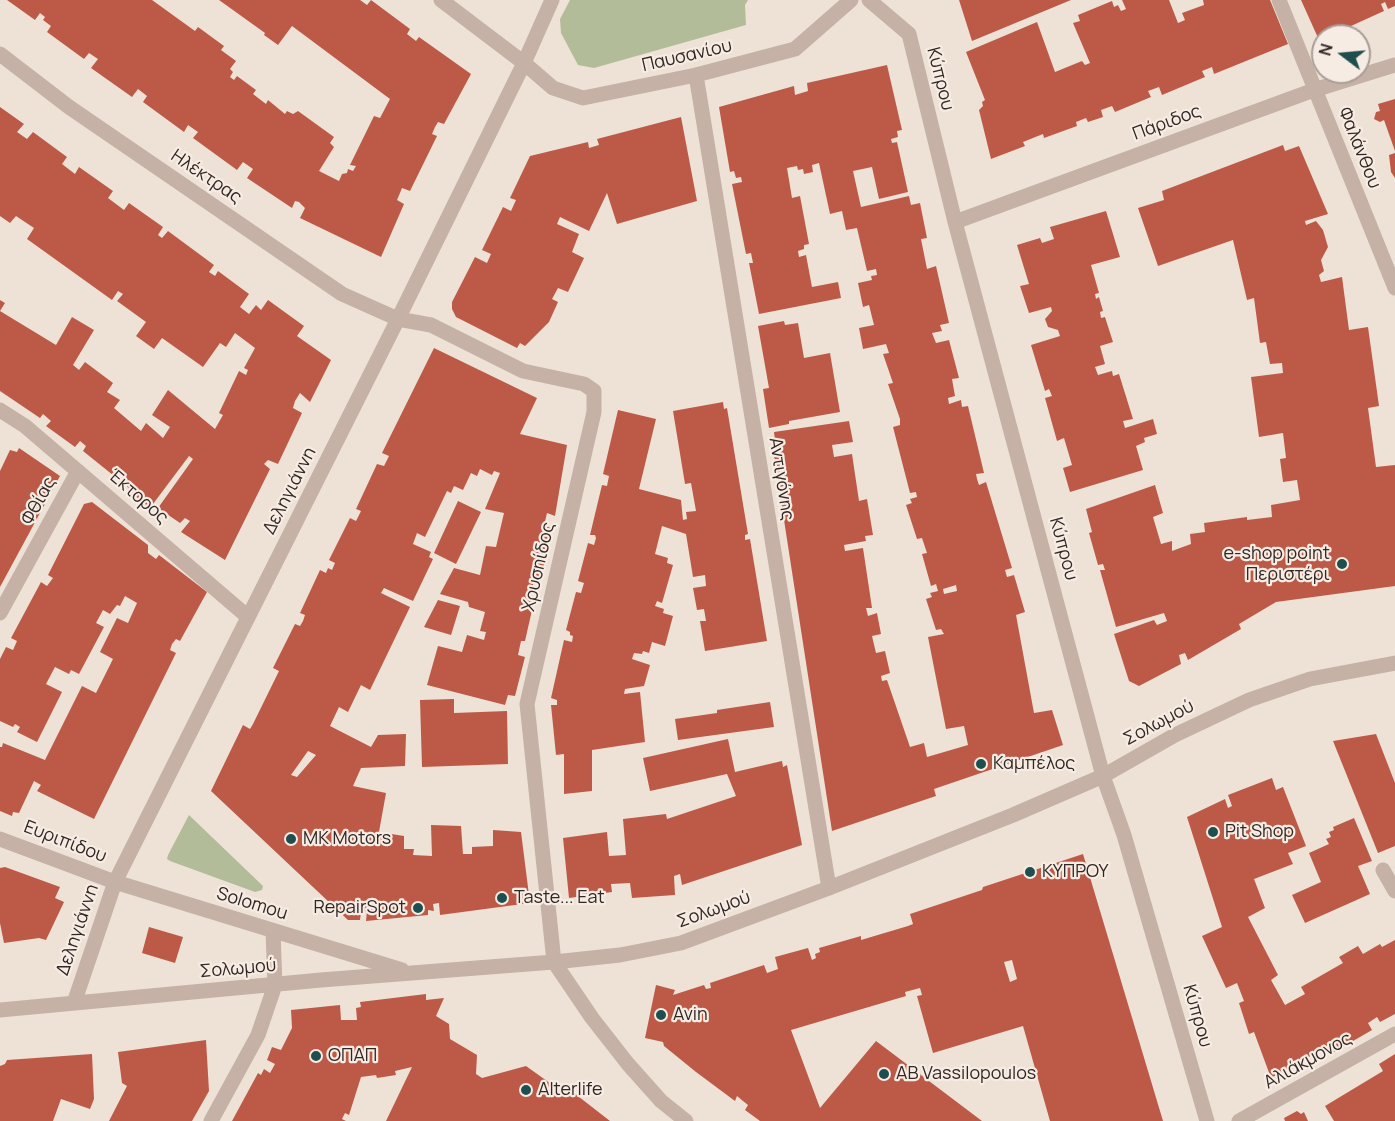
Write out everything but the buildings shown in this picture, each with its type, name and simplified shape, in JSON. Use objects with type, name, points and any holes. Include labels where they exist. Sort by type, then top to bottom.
[{"type":"street","name":"Παυσανίου","points":[[441,0],[553,88],[583,98],[696,75],[795,49],[851,0]]},
{"type":"street","name":"Δεληγιάννη","points":[[74,1003],[115,882],[398,319],[524,63],[552,0]]},
{"type":"street","name":"Κύπρου","points":[[869,0],[909,34],[955,222],[1104,776],[1124,835],[1207,1121]]},
{"type":"street","name":"Φαλάνθου","points":[[1279,0],[1395,288]]},
{"type":"street","name":"Ηλέκτρας","points":[[0,54],[69,106],[342,294],[398,319]]},
{"type":"street","name":"Πάριδος","points":[[955,222],[1314,90],[1395,65]]},
{"type":"street","name":"Αντιγόνης","points":[[696,75],[829,888]]},
{"type":"street","name":"Χρυσηίδος","points":[[398,319],[431,325],[523,371],[584,384],[594,392],[594,412],[527,705],[554,962]]},
{"type":"street","name":"Έκτορος","points":[[0,410],[26,426],[248,617]]},
{"type":"street","name":"Φθίας","points":[[1,610],[78,471]]},
{"type":"street","name":"Σολωμού","points":[[0,1010],[554,962],[620,955],[681,943],[829,888],[1013,815],[1104,776],[1174,735],[1249,700],[1310,679],[1395,663]]},
{"type":"street","name":"Ευριπίδου","points":[[0,839],[115,882]]},
{"type":"street","points":[[1383,870],[1395,891]]},
{"type":"street","name":"Solomou","points":[[115,882],[411,973]]},
{"type":"street","points":[[211,1121],[258,1035],[275,985],[273,931]]},
{"type":"street","points":[[554,962],[592,1018],[628,1064],[661,1101],[686,1121]]},
{"type":"street","name":"Αλιάκμονος","points":[[1239,1121],[1395,1034]]},
{"type":"green space","points":[[570,0],[748,0],[745,5],[746,25],[594,68],[578,65],[561,33],[560,19]]},
{"type":"green space","points":[[189,815],[263,886],[262,890],[255,892],[167,859]]},
{"type":"place","name":"e-shop point Περιστέρι","points":[[1342,564]]},
{"type":"place","name":"Καμπέλος","points":[[981,764]]},
{"type":"place","name":"Pit Shop","points":[[1213,832]]},
{"type":"place","name":"MK Motors","points":[[291,839]]},
{"type":"place","name":"ΚΥΠΡΟΥ","points":[[1030,872]]},
{"type":"place","name":"Taste... Eat","points":[[502,898]]},
{"type":"place","name":"RepairSpot","points":[[418,908]]},
{"type":"place","name":"Avin","points":[[661,1015]]},
{"type":"place","name":"ΟΠΑΠ","points":[[316,1056]]},
{"type":"place","name":"AB Vassilopoulos","points":[[884,1074]]},
{"type":"place","name":"Alterlife","points":[[526,1090]]}]
